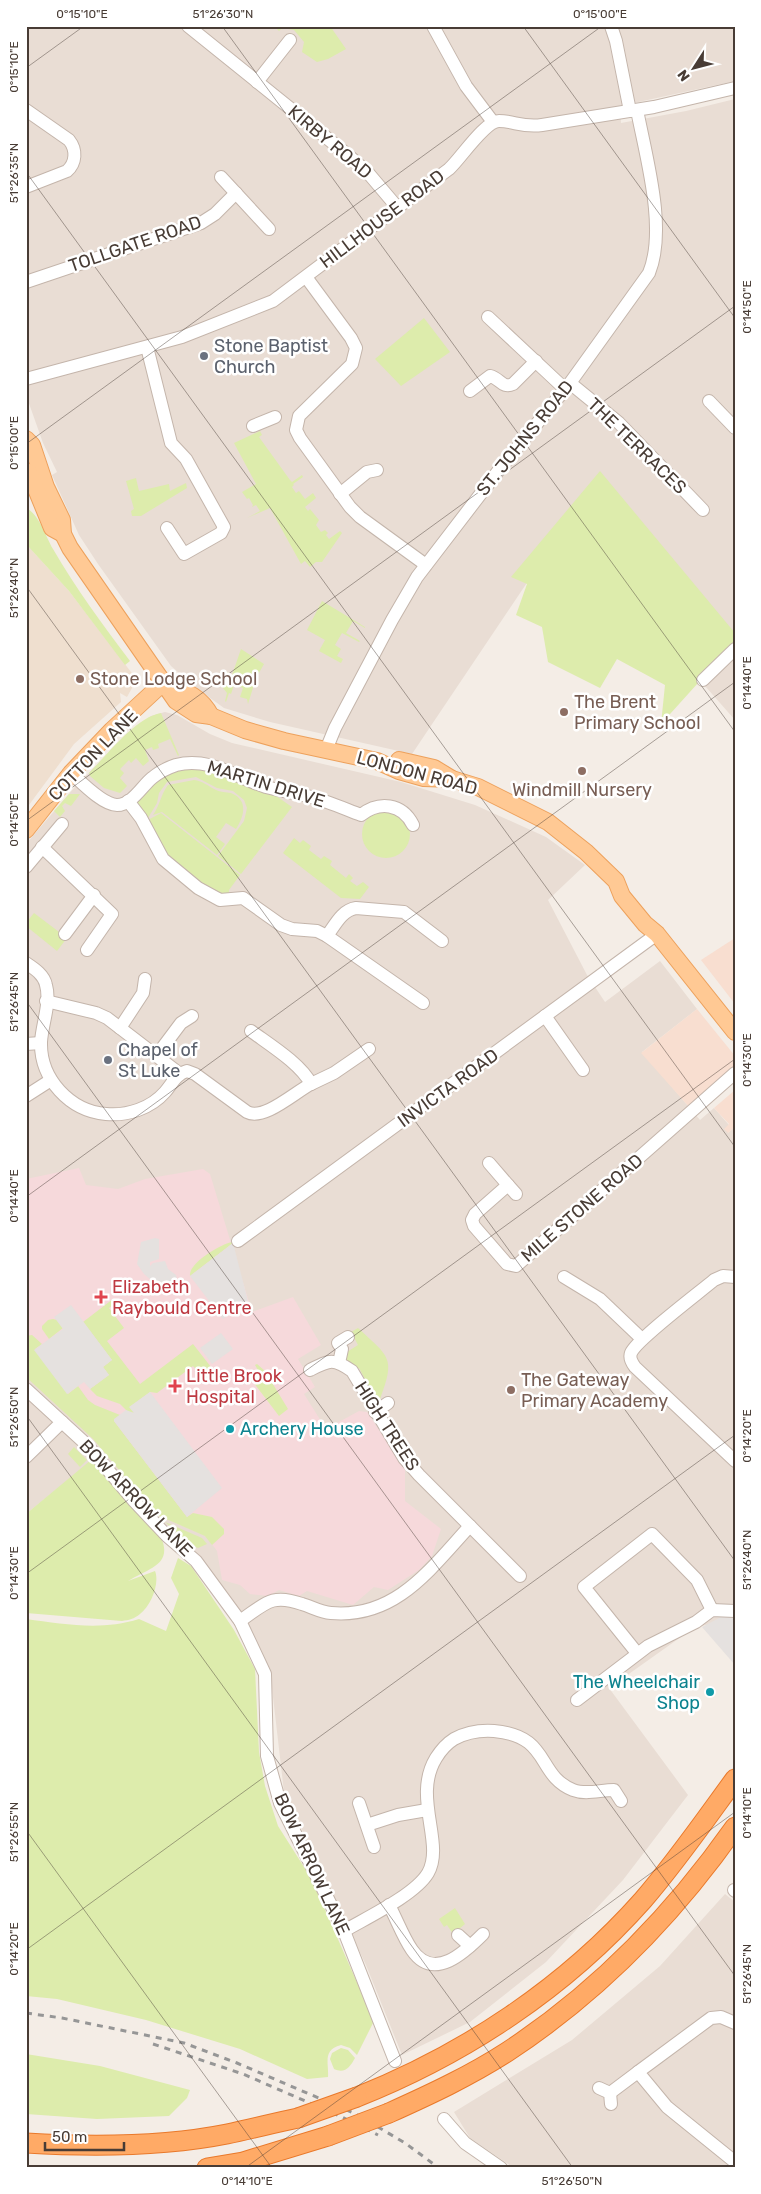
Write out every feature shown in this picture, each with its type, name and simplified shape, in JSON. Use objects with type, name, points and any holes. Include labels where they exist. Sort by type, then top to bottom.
[{"type":"highway","points":[[26,2143],[56,2145],[151,2144],[226,2134],[298,2118],[357,2097],[434,2063],[491,2030],[546,1991],[570,1971],[643,1900],[704,1823],[735,1779]]},
{"type":"highway","points":[[207,2168],[243,2162],[328,2136],[389,2113],[446,2087],[506,2052],[568,2008],[619,1963],[658,1924],[735,1827]]},
{"type":"main road","points":[[26,439],[32,445],[30,471],[36,493],[62,520],[63,534],[85,572],[143,651],[163,683]]},
{"type":"main road","name":"LONDON ROAD","points":[[163,683],[184,690],[204,703],[211,716],[261,734],[377,761],[398,771],[424,778],[452,779],[478,787],[548,822],[586,852],[616,881],[624,884],[652,916],[657,934]]},
{"type":"main road","name":"COTTON LANE","points":[[26,830],[71,773],[112,730],[163,683]]},
{"type":"main road","points":[[657,934],[735,1032]]},
{"type":"street","name":"KIRBY ROAD","points":[[188,26],[358,163],[397,207]]},
{"type":"street","points":[[433,26],[466,86],[493,122],[500,121],[535,126],[634,110],[735,88]]},
{"type":"street","name":"ST. JOHNS ROAD","points":[[326,750],[392,620],[426,565],[567,386],[642,284],[654,262],[657,243],[657,221],[634,110],[611,26]]},
{"type":"street","points":[[257,82],[290,40]]},
{"type":"street","points":[[26,110],[69,140],[73,145],[75,158],[67,171],[26,188]]},
{"type":"street","name":"HILLHOUSE ROAD","points":[[26,379],[146,348],[261,307],[278,298],[455,163],[486,126],[493,122]]},
{"type":"street","points":[[221,177],[269,229]]},
{"type":"street","name":"TOLLGATE ROAD","points":[[26,282],[201,223],[215,214],[236,193]]},
{"type":"street","points":[[306,276],[352,338],[356,348],[352,364],[304,410],[296,423],[300,438],[340,494],[360,517],[426,565]]},
{"type":"street","name":"THE TERRACES","points":[[488,317],[536,361],[619,423],[703,510]]},
{"type":"street","points":[[146,348],[171,443],[186,459],[224,527],[221,533],[184,554],[167,528]]},
{"type":"street","points":[[470,390],[490,376],[503,385],[513,384],[536,361]]},
{"type":"street","points":[[709,401],[735,428]]},
{"type":"street","points":[[253,426],[275,417]]},
{"type":"street","points":[[340,494],[367,472],[378,470]]},
{"type":"street","points":[[704,680],[735,648]]},
{"type":"street","name":"MARTIN DRIVE","points":[[128,801],[161,772],[177,765],[198,763],[224,769],[269,788],[313,798],[361,815],[376,807],[392,806],[403,811],[413,825]]},
{"type":"street","points":[[71,773],[109,803],[118,805],[128,801],[141,818],[163,859],[203,892],[220,900],[243,898],[281,924],[296,929],[317,931],[423,1004]]},
{"type":"street","points":[[26,867],[62,824]]},
{"type":"street","points":[[42,847],[112,914],[87,950]]},
{"type":"street","points":[[65,934],[94,895]]},
{"type":"street","points":[[326,936],[349,909],[364,908],[404,912],[442,941]]},
{"type":"street","name":"INVICTA ROAD","points":[[238,1241],[657,934]]},
{"type":"street","points":[[26,963],[44,979],[47,988],[41,1043],[44,1064],[51,1080],[63,1094],[79,1106],[95,1113],[117,1115],[137,1110],[150,1104],[162,1095],[180,1074],[187,1071],[192,1072],[247,1112],[256,1115],[264,1113],[311,1084],[334,1073],[369,1049]]},
{"type":"street","points":[[120,1028],[143,993],[145,979]]},
{"type":"street","points":[[46,1001],[101,1015],[180,1074]]},
{"type":"street","points":[[157,1055],[181,1023],[192,1016]]},
{"type":"street","points":[[545,1016],[583,1070]]},
{"type":"street","points":[[252,1031],[300,1069],[308,1077],[311,1084]]},
{"type":"street","points":[[26,1044],[41,1043]]},
{"type":"street","name":"MILE STONE ROAD","points":[[489,1163],[512,1190],[475,1214],[472,1220],[474,1226],[511,1266],[516,1266],[735,1073]]},
{"type":"street","points":[[26,1096],[51,1080]]},
{"type":"street","points":[[735,1277],[723,1276],[716,1278],[642,1339],[631,1352],[631,1360],[634,1366],[735,1460]]},
{"type":"street","points":[[574,1278],[600,1299],[642,1339]]},
{"type":"street","points":[[310,1370],[327,1362],[339,1363],[342,1350],[338,1343],[348,1337]]},
{"type":"street","name":"HIGH TREES","points":[[339,1363],[352,1371],[404,1458],[520,1576]]},
{"type":"street","name":"BOW ARROW LANE","points":[[26,1390],[92,1451],[167,1536],[196,1561],[240,1621],[265,1674],[267,1756],[280,1803],[344,1930],[395,2061]]},
{"type":"street","points":[[376,1412],[388,1403]]},
{"type":"street","points":[[26,1457],[62,1422]]},
{"type":"street","points":[[240,1621],[268,1603],[281,1598],[320,1611],[341,1613],[365,1611],[383,1605],[408,1591],[470,1526]]},
{"type":"street","points":[[637,1654],[584,1587],[652,1534],[697,1580],[712,1610]]},
{"type":"street","points":[[577,1700],[637,1654],[696,1622],[712,1610],[735,1611]]},
{"type":"street","points":[[344,1930],[389,1905],[422,1881],[430,1868],[432,1853],[427,1810],[428,1775],[439,1754],[453,1740],[479,1731],[508,1733],[526,1740],[535,1747],[554,1775],[570,1789],[586,1792],[614,1790],[621,1801]]},
{"type":"street","points":[[359,1804],[374,1847]]},
{"type":"street","points":[[366,1825],[393,1816],[427,1810]]},
{"type":"street","points":[[389,1905],[411,1949],[423,1960],[435,1964],[445,1963],[456,1958],[477,1939],[458,1935]]},
{"type":"street","points":[[607,2095],[711,2018],[721,2017],[735,2023]]},
{"type":"street","points":[[638,2072],[667,2107],[735,2162]]},
{"type":"street","points":[[444,2119],[454,2133],[501,2168]]},
{"type":"shaded area","points":[[26,26],[735,26],[735,81],[620,106],[621,123],[686,111],[735,99],[735,720],[698,678],[600,474],[412,754],[270,722],[224,708],[195,687],[171,666],[79,535],[52,475],[57,472],[43,443],[26,395]]},
{"type":"shaded area","name":"Stone Lodge School","points":[[26,544],[69,591],[134,676],[132,688],[127,697],[120,693],[121,702],[74,744],[26,809]]},
{"type":"shaded area","points":[[165,712],[177,715],[210,734],[232,743],[401,782],[475,805],[546,837],[585,865],[548,900],[587,975],[605,1002],[660,961],[697,1009],[642,1052],[700,1120],[714,1108],[729,1125],[728,1133],[735,1127],[735,1620],[695,1627],[609,1688],[688,1795],[623,1880],[546,1962],[470,2022],[402,2055],[366,1965],[284,1792],[270,1671],[221,1586],[101,1453],[26,1514],[26,844],[74,788],[129,732],[151,716]]},
{"type":"shaded area","points":[[735,938],[735,1004],[701,960]]},
{"type":"shaded area","points":[[697,1009],[735,1056],[735,1068],[690,1108],[641,1053]]},
{"type":"shaded area","points":[[735,1090],[735,1127],[728,1133],[724,1129],[729,1124],[714,1108]]},
{"type":"shaded area","name":"Little Brook Hospital","points":[[79,1168],[86,1185],[118,1189],[145,1179],[203,1169],[210,1174],[252,1312],[293,1297],[321,1345],[298,1359],[315,1387],[304,1394],[326,1429],[359,1411],[367,1412],[405,1469],[405,1501],[441,1529],[432,1556],[419,1570],[388,1590],[374,1587],[353,1605],[307,1591],[299,1596],[279,1590],[268,1596],[250,1594],[240,1585],[222,1580],[217,1551],[206,1536],[157,1515],[93,1439],[26,1377],[26,1179]]},
{"type":"shaded area","points":[[155,1238],[159,1239],[159,1259],[150,1262],[150,1266],[153,1263],[165,1261],[168,1269],[176,1275],[178,1284],[163,1290],[144,1274],[137,1264],[141,1242]]},
{"type":"shaded area","points":[[233,1243],[248,1301],[223,1319],[190,1276]]},
{"type":"shaded area","points":[[71,1305],[112,1360],[103,1367],[109,1375],[90,1389],[84,1382],[67,1394],[34,1350],[63,1329],[54,1317]]},
{"type":"shaded area","points":[[221,1333],[233,1349],[212,1364],[200,1348]]},
{"type":"shaded area","points":[[150,1392],[222,1488],[187,1517],[114,1421],[126,1410],[134,1413],[129,1407]]},
{"type":"shaded area","points":[[735,1614],[735,1665],[702,1627],[723,1616]]},
{"type":"shaded area","points":[[725,1894],[735,1902],[735,2168],[514,2168],[470,2138],[454,2112],[572,2040],[660,1966]]},
{"type":"green space","points":[[274,26],[330,26],[346,49],[328,59],[317,62],[302,52],[304,42],[294,30],[282,28],[279,31]]},
{"type":"green space","points":[[424,318],[450,352],[401,386],[375,359]]},
{"type":"green space","points":[[260,431],[262,435],[259,437],[290,480],[292,482],[302,475],[303,477],[293,484],[292,487],[296,493],[299,491],[305,499],[313,493],[316,498],[305,507],[308,511],[310,509],[319,520],[316,525],[321,532],[325,530],[328,533],[326,535],[329,539],[340,531],[342,533],[322,562],[316,562],[310,567],[305,561],[301,564],[270,508],[247,518],[260,511],[256,505],[252,507],[253,505],[249,498],[247,499],[242,492],[256,484],[234,443]]},
{"type":"green space","points":[[600,471],[735,633],[735,642],[661,724],[665,685],[617,659],[600,688],[548,662],[542,627],[516,615],[527,584],[511,577]]},
{"type":"green space","points":[[136,478],[139,491],[169,484],[170,491],[186,483],[187,488],[141,516],[132,516],[131,511],[134,509],[126,481]]},
{"type":"green space","points":[[26,508],[35,515],[71,578],[130,661],[125,665],[69,591],[26,544]]},
{"type":"green space","points":[[322,601],[365,627],[353,621],[346,633],[359,642],[342,633],[335,645],[341,649],[337,656],[343,659],[341,663],[319,651],[325,640],[307,630]]},
{"type":"green space","points":[[241,649],[264,664],[256,678],[248,704],[247,699],[240,697],[243,688],[234,685],[226,702],[227,693],[219,683],[227,672],[232,675]]},
{"type":"green space","points":[[161,713],[178,756],[170,739],[158,744],[159,748],[153,750],[152,747],[145,750],[149,761],[143,766],[136,758],[131,763],[129,760],[120,769],[124,773],[120,778],[127,786],[120,793],[104,788],[90,776],[89,773],[132,729],[151,716]]},
{"type":"green space","points":[[199,768],[269,791],[292,807],[241,874],[218,856],[244,821],[247,808],[244,800],[233,791],[217,788],[196,777],[167,782],[159,793],[157,803],[148,818],[136,801],[163,777],[178,771]]},
{"type":"green space","points":[[194,780],[218,791],[231,793],[237,796],[243,804],[243,814],[236,829],[226,823],[216,837],[225,844],[217,855],[162,812],[153,815],[168,785]]},
{"type":"green space","points":[[69,794],[80,794],[71,806],[65,803],[62,806],[65,811],[60,817],[54,811]]},
{"type":"green space","points":[[381,810],[391,810],[403,817],[410,829],[410,839],[403,851],[391,858],[381,858],[373,854],[366,847],[362,839],[362,829],[366,821],[373,814]]},
{"type":"green space","points":[[161,813],[240,875],[229,890],[229,897],[219,897],[169,862],[146,821]]},
{"type":"green space","points":[[294,838],[300,843],[303,840],[311,846],[309,850],[321,859],[324,856],[332,861],[330,865],[346,878],[349,874],[353,878],[350,881],[357,886],[363,882],[369,887],[360,899],[341,898],[283,853]]},
{"type":"green space","points":[[34,913],[67,938],[57,951],[26,926],[26,923]]},
{"type":"green space","points":[[232,1242],[190,1276],[194,1265],[206,1255]]},
{"type":"green space","points":[[113,1299],[116,1303],[109,1308],[124,1328],[107,1341],[140,1384],[193,1344],[211,1367],[201,1375],[193,1366],[157,1393],[150,1392],[130,1407],[134,1413],[128,1412],[120,1404],[97,1396],[90,1389],[109,1375],[103,1367],[112,1360],[83,1322]]},
{"type":"green space","points":[[48,1320],[57,1320],[63,1328],[49,1339],[42,1326]]},
{"type":"green space","points":[[358,1328],[377,1345],[387,1359],[388,1374],[380,1399],[374,1396],[359,1368],[356,1369],[346,1362],[347,1352],[358,1345],[351,1332]]},
{"type":"green space","points":[[32,1335],[42,1344],[35,1349],[68,1394],[78,1386],[88,1400],[95,1405],[120,1415],[114,1421],[187,1517],[193,1513],[212,1517],[224,1529],[224,1534],[212,1545],[205,1536],[157,1515],[93,1439],[26,1377],[26,1336]]},
{"type":"green space","points":[[257,1364],[265,1371],[288,1409],[279,1416],[250,1378],[259,1372],[255,1365]]},
{"type":"green space","points":[[74,1447],[87,1460],[80,1467],[68,1454]]},
{"type":"green space","points":[[91,1460],[161,1537],[164,1554],[161,1560],[151,1569],[128,1581],[155,1571],[154,1594],[148,1606],[140,1614],[122,1621],[26,1613],[26,1514]]},
{"type":"green space","points":[[165,1522],[202,1538],[207,1544],[198,1548],[193,1546]]},
{"type":"green space","points":[[178,1558],[191,1566],[234,1630],[255,1669],[259,1752],[265,1786],[278,1826],[311,1878],[374,2021],[357,2055],[350,2048],[341,2045],[331,2050],[328,2058],[328,2077],[307,2079],[240,2049],[146,2020],[57,1999],[26,1996],[26,1619],[97,1626],[125,1623],[139,1619],[166,1631],[179,1594],[171,1578]]},
{"type":"green space","points":[[455,1908],[465,1924],[453,1934],[447,1925],[444,1927],[439,1919]]},
{"type":"green space","points":[[341,2048],[348,2050],[355,2058],[349,2067],[341,2071],[334,2069],[330,2059],[332,2053]]},
{"type":"green space","points":[[26,2054],[100,2066],[190,2090],[187,2098],[169,2116],[97,2119],[26,2114]]},
{"type":"railway","points":[[26,2013],[62,2018],[184,2043],[237,2063],[356,2114],[405,2143],[439,2168]]},
{"type":"railway","points":[[153,2044],[243,2074],[342,2117],[378,2135]]},
{"type":"place","name":"Stone Baptist Church","points":[[204,356]]},
{"type":"place","name":"Stone Lodge School","points":[[80,679]]},
{"type":"place","name":"The Brent Primary School","points":[[564,712]]},
{"type":"place","name":"Windmill Nursery","points":[[582,771]]},
{"type":"place","name":"Chapel of St Luke","points":[[108,1060]]},
{"type":"place","name":"Elizabeth Raybould Centre","points":[[101,1297]]},
{"type":"place","name":"Little Brook Hospital","points":[[175,1386]]},
{"type":"place","name":"The Gateway Primary Academy","points":[[511,1390]]},
{"type":"place","name":"Archery House","points":[[230,1429]]},
{"type":"place","name":"The Wheelchair Shop","points":[[710,1692]]}]
